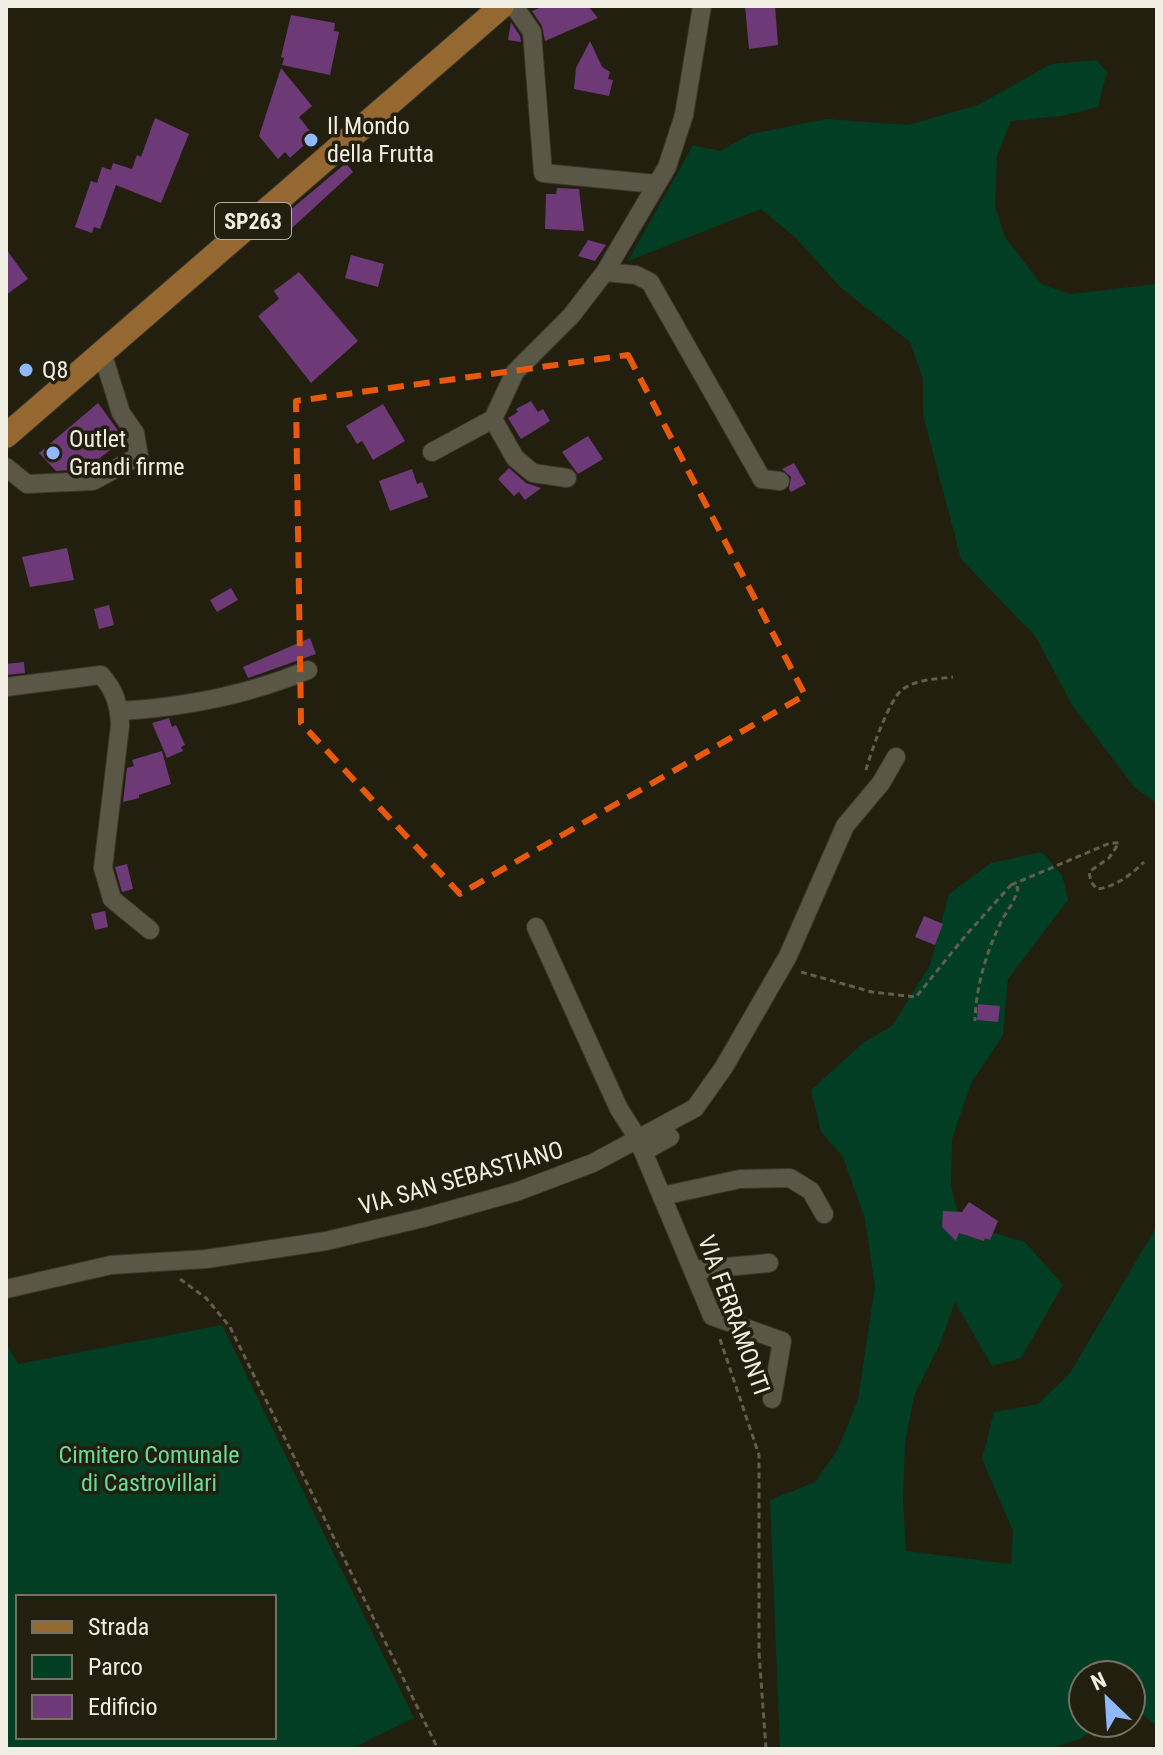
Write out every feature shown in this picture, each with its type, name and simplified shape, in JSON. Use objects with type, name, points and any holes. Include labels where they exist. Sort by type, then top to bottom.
[{"type":"main road","name":"SP263","points":[[6,436],[502,6]]},
{"type":"street","points":[[514,6],[532,32],[543,173],[656,184]]},
{"type":"street","points":[[432,452],[493,419],[515,372],[571,316],[605,272],[667,167],[684,115],[702,6]]},
{"type":"street","points":[[605,272],[636,275],[650,282],[762,479],[780,481]]},
{"type":"street","points":[[6,467],[27,484],[93,481],[139,456],[135,433],[121,413],[102,352]]},
{"type":"street","points":[[493,419],[515,458],[533,473],[567,478]]},
{"type":"street","points":[[120,711],[172,707],[265,688],[308,670]]},
{"type":"street","points":[[6,687],[101,675],[110,685],[120,711],[103,868],[112,899],[150,930]]},
{"type":"street","name":"VIA SAN SEBASTIANO","points":[[6,1289],[111,1265],[206,1259],[326,1241],[516,1192],[640,1145],[695,1108],[724,1067],[782,966],[845,826],[881,783],[896,757]]},
{"type":"street","name":"VIA FERRAMONTI","points":[[536,927],[619,1109],[640,1145],[712,1316]]},
{"type":"street","points":[[640,1145],[670,1137]]},
{"type":"street","points":[[662,1196],[740,1179],[790,1178],[811,1191],[824,1214]]},
{"type":"street","points":[[693,1270],[769,1263]]},
{"type":"street","points":[[712,1316],[782,1341],[772,1399]]},
{"type":"path","points":[[863,778],[875,740],[901,689],[919,682],[953,677]]},
{"type":"path","points":[[782,966],[872,992],[916,997],[1011,885],[1110,843],[1119,843],[1109,858],[1089,872],[1091,882],[1097,889],[1109,887],[1135,872],[1144,862]]},
{"type":"path","points":[[975,1021],[980,976],[991,943],[1015,900],[1018,888],[1011,885]]},
{"type":"path","points":[[155,1262],[206,1298],[230,1327],[438,1749]]},
{"type":"path","name":"VIA FERRAMONTI","points":[[712,1316],[759,1455],[759,1652],[766,1749]]},
{"type":"highlighted area","points":[[628,355],[805,695],[460,894],[301,723],[296,401]]},
{"type":"green space","points":[[1096,60],[1107,72],[1098,107],[1062,116],[1011,121],[997,156],[995,207],[1005,237],[1041,284],[1070,294],[1157,284],[1157,803],[1135,788],[1072,705],[1036,637],[961,559],[923,415],[923,379],[910,342],[840,287],[797,239],[761,209],[628,261],[693,145],[720,151],[751,134],[826,119],[908,125],[978,105],[1051,64]]},
{"type":"green space","points":[[1042,852],[1062,875],[1068,900],[1008,979],[1003,1035],[971,1083],[952,1139],[951,1185],[960,1223],[1025,1242],[1063,1285],[1021,1358],[992,1366],[955,1302],[940,1344],[914,1396],[905,1443],[903,1499],[906,1551],[1011,1564],[1013,1531],[982,1459],[994,1412],[1038,1404],[1070,1373],[1157,1226],[1157,1726],[1147,1718],[1147,1659],[1067,1659],[1067,1739],[1080,1739],[1049,1749],[780,1749],[770,1500],[815,1482],[837,1451],[858,1400],[875,1286],[865,1219],[843,1157],[821,1132],[811,1090],[864,1042],[892,1026],[930,965],[949,894],[991,863]]},
{"type":"green space","name":"Cimitero Comunale di Castrovillari","points":[[222,1325],[414,1718],[351,1749],[6,1749],[6,1343],[18,1364]]},
{"type":"building","points":[[544,6],[588,6],[598,18],[545,41],[542,26],[532,11]]},
{"type":"building","points":[[745,6],[775,6],[778,45],[749,49]]},
{"type":"building","points":[[291,15],[335,23],[334,31],[339,32],[330,75],[282,65],[284,58],[281,57]]},
{"type":"building","points":[[511,22],[520,36],[521,42],[508,40]]},
{"type":"building","points":[[590,41],[602,67],[610,72],[608,79],[613,80],[609,96],[574,89],[576,68]]},
{"type":"building","points":[[281,68],[312,106],[299,117],[314,136],[290,158],[285,152],[278,159],[259,136]]},
{"type":"building","points":[[155,118],[189,134],[161,203],[116,185],[100,229],[94,227],[92,233],[75,227],[91,181],[97,183],[102,167],[111,170],[113,163],[132,169],[137,155],[141,157]]},
{"type":"building","points":[[346,163],[353,172],[292,228],[282,217]]},
{"type":"building","points":[[557,188],[579,189],[584,231],[545,229],[546,194],[556,194]]},
{"type":"building","points":[[588,240],[606,245],[595,261],[578,256]]},
{"type":"building","points":[[6,249],[28,279],[6,295]]},
{"type":"building","points":[[351,255],[384,264],[378,287],[345,278]]},
{"type":"building","points":[[299,272],[358,341],[311,383],[258,316],[279,299],[274,291]]},
{"type":"building","points":[[531,401],[538,412],[543,409],[550,421],[521,439],[508,418],[518,412],[516,409]]},
{"type":"building","points":[[98,403],[124,439],[86,469],[56,471],[39,453]]},
{"type":"building","points":[[383,404],[405,441],[373,460],[362,441],[357,444],[346,426]]},
{"type":"building","points":[[588,436],[603,459],[578,474],[562,452]]},
{"type":"building","points":[[794,463],[806,484],[791,492],[791,477],[782,469]]},
{"type":"building","points":[[509,468],[526,483],[541,488],[525,500],[519,492],[514,496],[498,479]]},
{"type":"building","points":[[412,469],[417,484],[422,482],[428,497],[390,511],[379,481]]},
{"type":"building","points":[[67,548],[74,580],[30,587],[22,557]]},
{"type":"building","points":[[231,588],[238,600],[217,612],[210,600]]},
{"type":"building","points":[[109,605],[114,625],[99,629],[94,609]]},
{"type":"building","points":[[310,638],[316,654],[248,678],[243,667]]},
{"type":"building","points":[[24,662],[25,673],[6,675],[6,664]]},
{"type":"building","points":[[169,718],[172,727],[176,725],[185,745],[181,747],[183,751],[167,758],[152,723]]},
{"type":"building","points":[[162,751],[171,784],[123,802],[127,768],[134,766],[132,760]]},
{"type":"building","points":[[127,864],[133,889],[122,892],[115,867]]},
{"type":"building","points":[[105,911],[108,927],[95,930],[91,914]]},
{"type":"building","points":[[924,916],[943,924],[935,945],[915,937]]},
{"type":"building","points":[[978,1004],[1000,1006],[998,1022],[977,1020]]},
{"type":"building","points":[[969,1202],[998,1221],[990,1240],[959,1233],[956,1241],[942,1227],[943,1211],[962,1212]]},
{"type":"place","name":"Il Mondo della Frutta","points":[[311,140]]},
{"type":"place","name":"Q8","points":[[26,370]]},
{"type":"place","name":"Outlet Grandi firme","points":[[53,453]]}]
